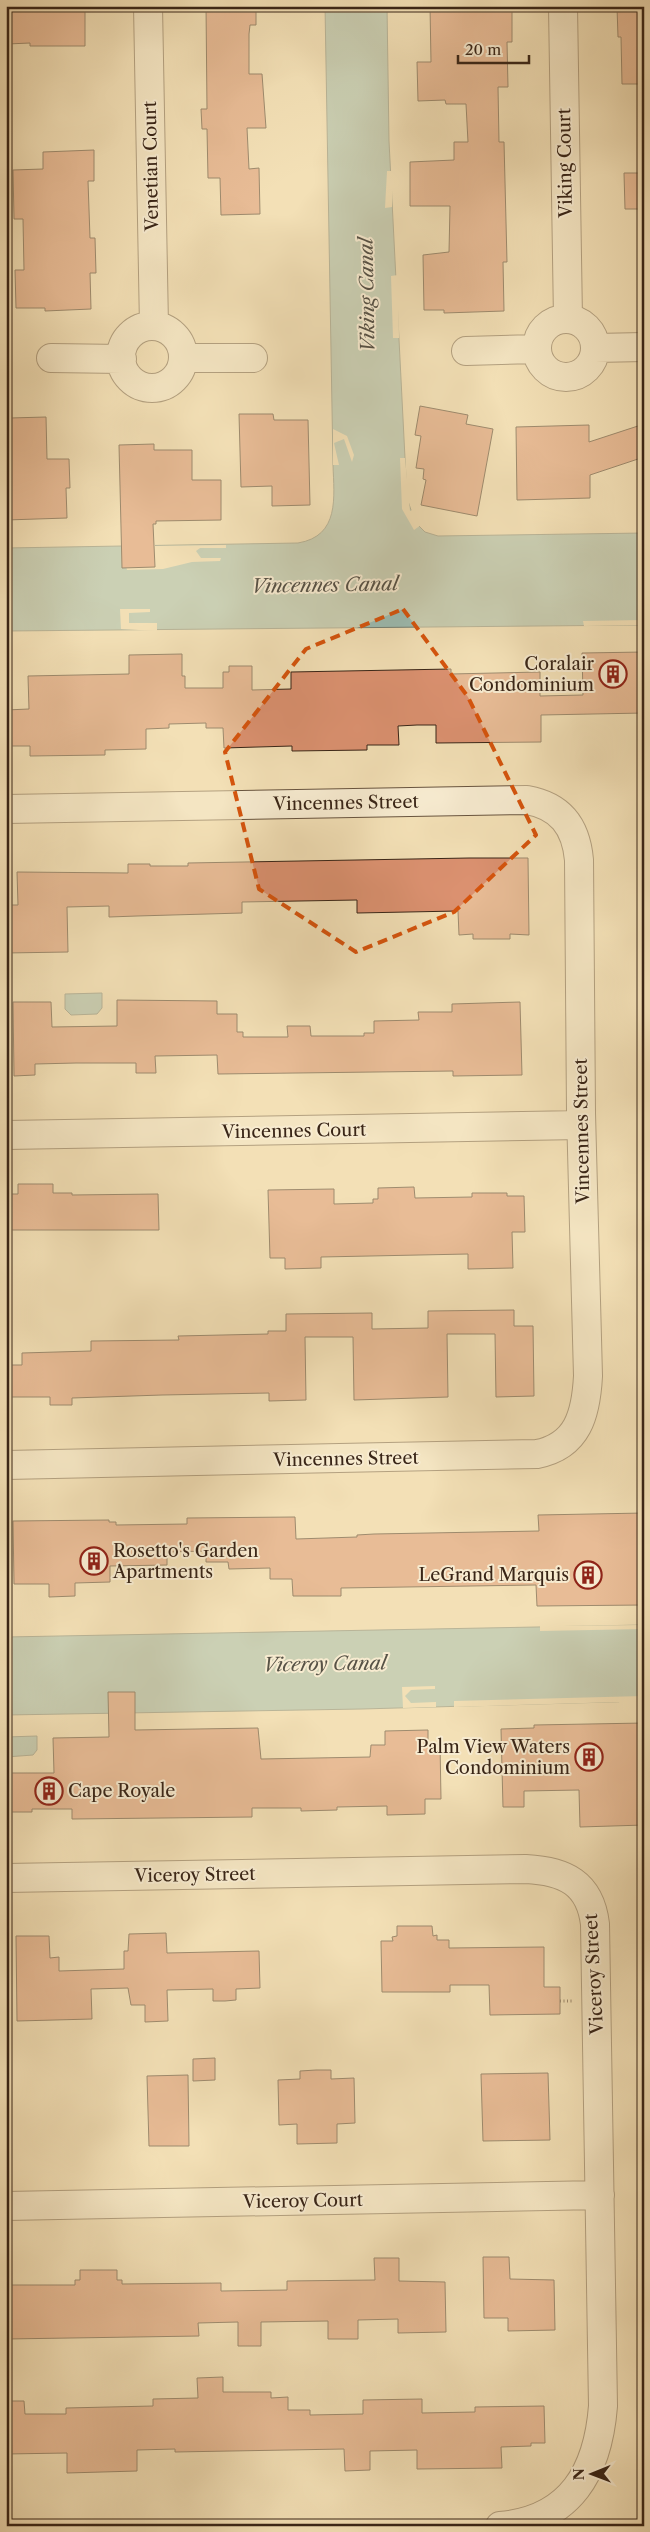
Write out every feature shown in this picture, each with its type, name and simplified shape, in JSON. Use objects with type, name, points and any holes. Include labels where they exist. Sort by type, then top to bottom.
[{"type":"street","name":"Venetian Court","points":[[148,6],[154,326]]},
{"type":"street","name":"Viking Court","points":[[562,6],[568,319]]},
{"type":"street","points":[[568,319],[586,327],[592,335],[594,348],[590,365],[583,372],[574,377],[564,378],[546,370],[540,362],[537,349],[542,332],[548,325],[558,320],[568,319]]},
{"type":"street","points":[[154,326],[166,329],[175,335],[181,344],[183,358],[178,375],[170,383],[160,387],[149,388],[139,385],[130,378],[124,369],[122,359],[128,338],[145,327],[154,326]]},
{"type":"street","points":[[594,348],[644,347]]},
{"type":"street","points":[[466,351],[537,349]]},
{"type":"street","points":[[51,358],[122,359]]},
{"type":"street","points":[[183,358],[253,358]]},
{"type":"street","name":"Vincennes Street","points":[[6,809],[527,800],[549,806],[567,820],[578,844],[581,1124],[587,1393],[583,1415],[578,1426],[564,1443],[555,1449],[524,1456],[6,1465]]},
{"type":"street","name":"Vincennes Court","points":[[6,1135],[581,1124]]},
{"type":"street","name":"Viceroy Street","points":[[6,1878],[526,1869],[552,1872],[563,1876],[580,1887],[587,1895],[595,1924],[603,2406],[601,2428],[594,2459],[579,2486],[554,2508],[528,2520],[500,2526]]},
{"type":"street","name":"Viceroy Court","points":[[6,2206],[600,2195]]},
{"type":"highlighted area","points":[[403,609],[468,697],[536,835],[454,912],[356,952],[259,889],[225,752],[306,649]]},
{"type":"water","points":[[325,6],[387,6],[389,141],[407,498],[415,522],[425,532],[438,536],[644,533],[644,625],[6,631],[6,548],[298,543],[312,539],[328,524],[332,513],[334,490]]},
{"type":"water","points":[[102,993],[102,1008],[97,1014],[71,1015],[65,1009],[65,994]]},
{"type":"water","name":"Viceroy Canal","points":[[644,1625],[644,1701],[362,1709],[6,1715],[6,1637]]},
{"type":"water","points":[[37,1736],[37,1750],[33,1755],[6,1757],[6,1737]]},
{"type":"pier","points":[[387,171],[393,171],[392,207],[385,208]]},
{"type":"pier","points":[[398,275],[399,338],[393,338],[391,276]]},
{"type":"pier","points":[[333,429],[347,436],[354,455],[352,462],[344,439],[334,443],[339,465],[333,465]]},
{"type":"pier","points":[[400,458],[405,458],[410,511],[412,510],[421,525],[414,530],[402,509]]},
{"type":"pier","points":[[155,543],[155,546],[226,545],[226,548],[200,548],[196,551],[201,558],[221,558],[220,561],[192,562],[163,569],[127,570],[126,566],[140,544]]},
{"type":"pier","points":[[120,609],[150,609],[150,612],[129,613],[129,623],[157,623],[157,631],[121,629]]},
{"type":"pier","points":[[644,620],[644,625],[584,626],[583,621]]},
{"type":"pier","points":[[644,1625],[644,1629],[540,1631],[540,1626]]},
{"type":"pier","points":[[435,1686],[435,1689],[411,1690],[405,1696],[411,1703],[436,1702],[436,1707],[403,1708],[402,1687]]},
{"type":"pier","name":"Palm View Waters Condominium","points":[[644,1696],[644,1701],[620,1705],[619,1702],[454,1707],[454,1701]]},
{"type":"building","points":[[6,6],[85,6],[85,46],[30,46],[30,43],[7,44]]},
{"type":"building","points":[[206,6],[256,6],[256,25],[250,25],[249,34],[249,74],[262,74],[266,128],[247,128],[249,169],[259,168],[260,214],[221,215],[220,178],[208,178],[207,129],[202,129],[201,109],[207,109]]},
{"type":"building","points":[[430,6],[512,6],[512,42],[507,42],[508,87],[498,87],[499,142],[504,142],[507,262],[503,262],[504,311],[444,313],[444,310],[424,310],[423,255],[449,252],[450,206],[410,206],[410,162],[454,160],[454,142],[468,142],[466,104],[446,104],[445,100],[418,101],[417,62],[431,62]]},
{"type":"building","points":[[617,7],[644,7],[644,84],[622,84],[621,37],[618,37]]},
{"type":"building","points":[[94,150],[94,181],[88,181],[90,238],[95,238],[96,273],[90,273],[91,309],[45,311],[45,308],[16,308],[15,270],[24,270],[23,219],[14,219],[13,170],[43,169],[43,152]]},
{"type":"building","points":[[624,173],[644,173],[644,209],[625,209]]},
{"type":"building","points":[[420,406],[468,415],[466,424],[493,429],[477,516],[421,505],[426,480],[423,479],[424,469],[416,468],[421,436],[415,435]]},
{"type":"building","points":[[239,414],[273,414],[274,420],[308,420],[310,505],[272,506],[272,486],[241,487]]},
{"type":"building","points":[[46,417],[47,459],[69,459],[70,488],[66,488],[67,518],[6,520],[6,435],[11,435],[10,418]]},
{"type":"building","points":[[644,424],[644,457],[590,475],[590,498],[517,500],[516,427],[589,425],[589,442]]},
{"type":"building","points":[[154,444],[154,450],[192,450],[192,480],[221,480],[221,520],[156,521],[156,524],[153,524],[155,567],[122,568],[119,445]]},
{"type":"building","points":[[644,652],[644,713],[541,715],[541,742],[436,743],[436,725],[417,725],[398,726],[399,745],[367,745],[367,750],[292,751],[292,746],[224,748],[223,728],[206,728],[206,723],[169,724],[169,728],[146,729],[146,749],[105,750],[105,755],[30,756],[30,746],[6,746],[6,710],[29,709],[28,676],[129,674],[129,655],[182,654],[182,676],[185,676],[185,688],[223,688],[223,672],[229,672],[229,666],[252,666],[252,690],[291,689],[291,672],[451,669],[451,674],[540,672],[540,696],[583,695],[582,653]]},
{"type":"building","points":[[528,858],[529,935],[510,934],[510,939],[473,939],[473,934],[459,935],[458,911],[357,913],[357,900],[242,902],[242,913],[109,917],[109,906],[67,907],[68,952],[6,953],[6,905],[18,905],[17,872],[128,873],[128,864],[188,866],[188,863]]},
{"type":"building","points":[[117,1000],[217,1001],[217,1014],[237,1014],[237,1032],[243,1032],[243,1037],[288,1037],[287,1026],[310,1026],[311,1036],[364,1036],[364,1033],[374,1033],[374,1021],[419,1020],[418,1012],[452,1012],[452,1004],[520,1002],[522,1075],[453,1076],[453,1071],[218,1074],[217,1055],[155,1056],[156,1073],[136,1073],[136,1063],[76,1063],[35,1064],[35,1075],[14,1076],[13,1002],[51,1002],[52,1027],[117,1026]]},
{"type":"building","points":[[18,1184],[53,1184],[53,1193],[72,1193],[72,1195],[158,1194],[159,1230],[6,1230],[6,1194],[18,1194]]},
{"type":"building","points":[[414,1187],[415,1198],[472,1197],[472,1193],[507,1193],[507,1196],[524,1196],[525,1232],[512,1232],[513,1268],[468,1269],[468,1254],[321,1257],[321,1268],[285,1269],[285,1258],[270,1258],[268,1190],[334,1189],[334,1204],[373,1203],[373,1199],[378,1199],[378,1188]]},
{"type":"building","points":[[514,1310],[514,1326],[533,1326],[534,1396],[496,1397],[495,1334],[447,1334],[448,1397],[354,1400],[353,1337],[305,1337],[306,1400],[269,1401],[269,1393],[162,1395],[72,1398],[72,1405],[50,1405],[50,1397],[8,1397],[7,1365],[22,1365],[22,1353],[91,1351],[91,1341],[179,1340],[178,1336],[268,1334],[268,1331],[286,1331],[286,1314],[372,1313],[372,1329],[428,1328],[428,1311]]},
{"type":"building","points":[[644,1513],[644,1605],[537,1606],[536,1585],[341,1588],[341,1596],[293,1596],[292,1579],[270,1579],[270,1568],[229,1569],[228,1562],[206,1562],[206,1551],[167,1552],[167,1565],[110,1566],[110,1582],[75,1583],[75,1596],[49,1597],[49,1584],[14,1584],[13,1521],[109,1520],[109,1522],[116,1522],[116,1525],[187,1524],[187,1518],[295,1517],[296,1539],[357,1537],[357,1535],[374,1534],[539,1531],[538,1515]]},
{"type":"building","points":[[108,1692],[135,1692],[135,1730],[258,1728],[261,1759],[370,1757],[371,1745],[385,1745],[385,1731],[428,1730],[428,1744],[440,1744],[441,1799],[425,1799],[425,1814],[387,1815],[387,1806],[337,1807],[337,1810],[301,1811],[301,1808],[252,1808],[252,1817],[72,1819],[72,1809],[32,1809],[32,1812],[9,1812],[6,1810],[6,1773],[54,1773],[53,1738],[109,1737]]},
{"type":"building","name":"Palm View Waters Condominium","points":[[644,1723],[644,1825],[580,1827],[579,1790],[524,1791],[524,1807],[503,1807],[501,1729],[534,1728],[534,1725]]},
{"type":"building","points":[[397,1926],[432,1926],[433,1936],[437,1935],[437,1940],[449,1940],[449,1948],[544,1947],[544,1987],[560,1987],[560,2014],[490,2015],[489,1985],[450,1985],[450,1992],[382,1992],[381,1941],[393,1941],[392,1937],[397,1936]]},
{"type":"building","points":[[166,1933],[167,1953],[259,1951],[260,1988],[236,1989],[236,2000],[225,2001],[213,2001],[213,1989],[167,1990],[168,2021],[145,2022],[145,2005],[131,2005],[128,1988],[91,1989],[92,2019],[17,2021],[16,1936],[49,1936],[50,1958],[59,1957],[59,1971],[124,1969],[124,1951],[128,1951],[129,1934]]},
{"type":"building","points":[[215,2058],[215,2080],[193,2081],[193,2059]]},
{"type":"building","points":[[331,2070],[331,2079],[354,2078],[355,2123],[337,2124],[337,2143],[297,2144],[297,2124],[279,2125],[278,2080],[300,2079],[300,2071]]},
{"type":"building","points":[[548,2073],[550,2140],[483,2141],[481,2074]]},
{"type":"building","points":[[188,2075],[189,2146],[149,2146],[147,2076]]},
{"type":"building","points":[[483,2257],[509,2257],[510,2279],[554,2280],[555,2330],[508,2331],[508,2318],[484,2318]]},
{"type":"building","points":[[374,2258],[399,2258],[399,2281],[445,2282],[446,2332],[398,2333],[398,2319],[358,2320],[358,2339],[328,2339],[328,2321],[261,2322],[261,2346],[238,2346],[238,2322],[198,2323],[199,2336],[6,2339],[6,2285],[75,2285],[75,2280],[80,2280],[80,2270],[117,2270],[117,2280],[122,2280],[122,2284],[221,2283],[221,2291],[287,2290],[287,2281],[375,2280]]},
{"type":"building","points":[[223,2377],[223,2392],[271,2392],[271,2398],[288,2397],[288,2410],[310,2410],[310,2415],[363,2414],[363,2400],[422,2399],[422,2413],[475,2412],[475,2407],[544,2406],[545,2443],[531,2443],[531,2446],[501,2447],[502,2468],[417,2469],[417,2450],[370,2451],[370,2470],[345,2471],[344,2449],[175,2452],[175,2449],[137,2450],[137,2471],[67,2473],[67,2453],[6,2454],[6,2401],[24,2401],[25,2414],[66,2414],[66,2408],[153,2406],[153,2399],[198,2398],[197,2378]]},
{"type":"place","name":"Coralair Condominium","points":[[613,674]]},
{"type":"place","name":"Rosetto's Garden Apartments","points":[[94,1561]]},
{"type":"place","name":"LeGrand Marquis","points":[[588,1575]]},
{"type":"place","name":"Palm View Waters Condominium","points":[[589,1757]]},
{"type":"place","name":"Cape Royale","points":[[49,1791]]},
{"type":"water label","name":"Viking Canal","points":[[367,295]]},
{"type":"water label","name":"Vincennes Canal","points":[[325,585]]}]
